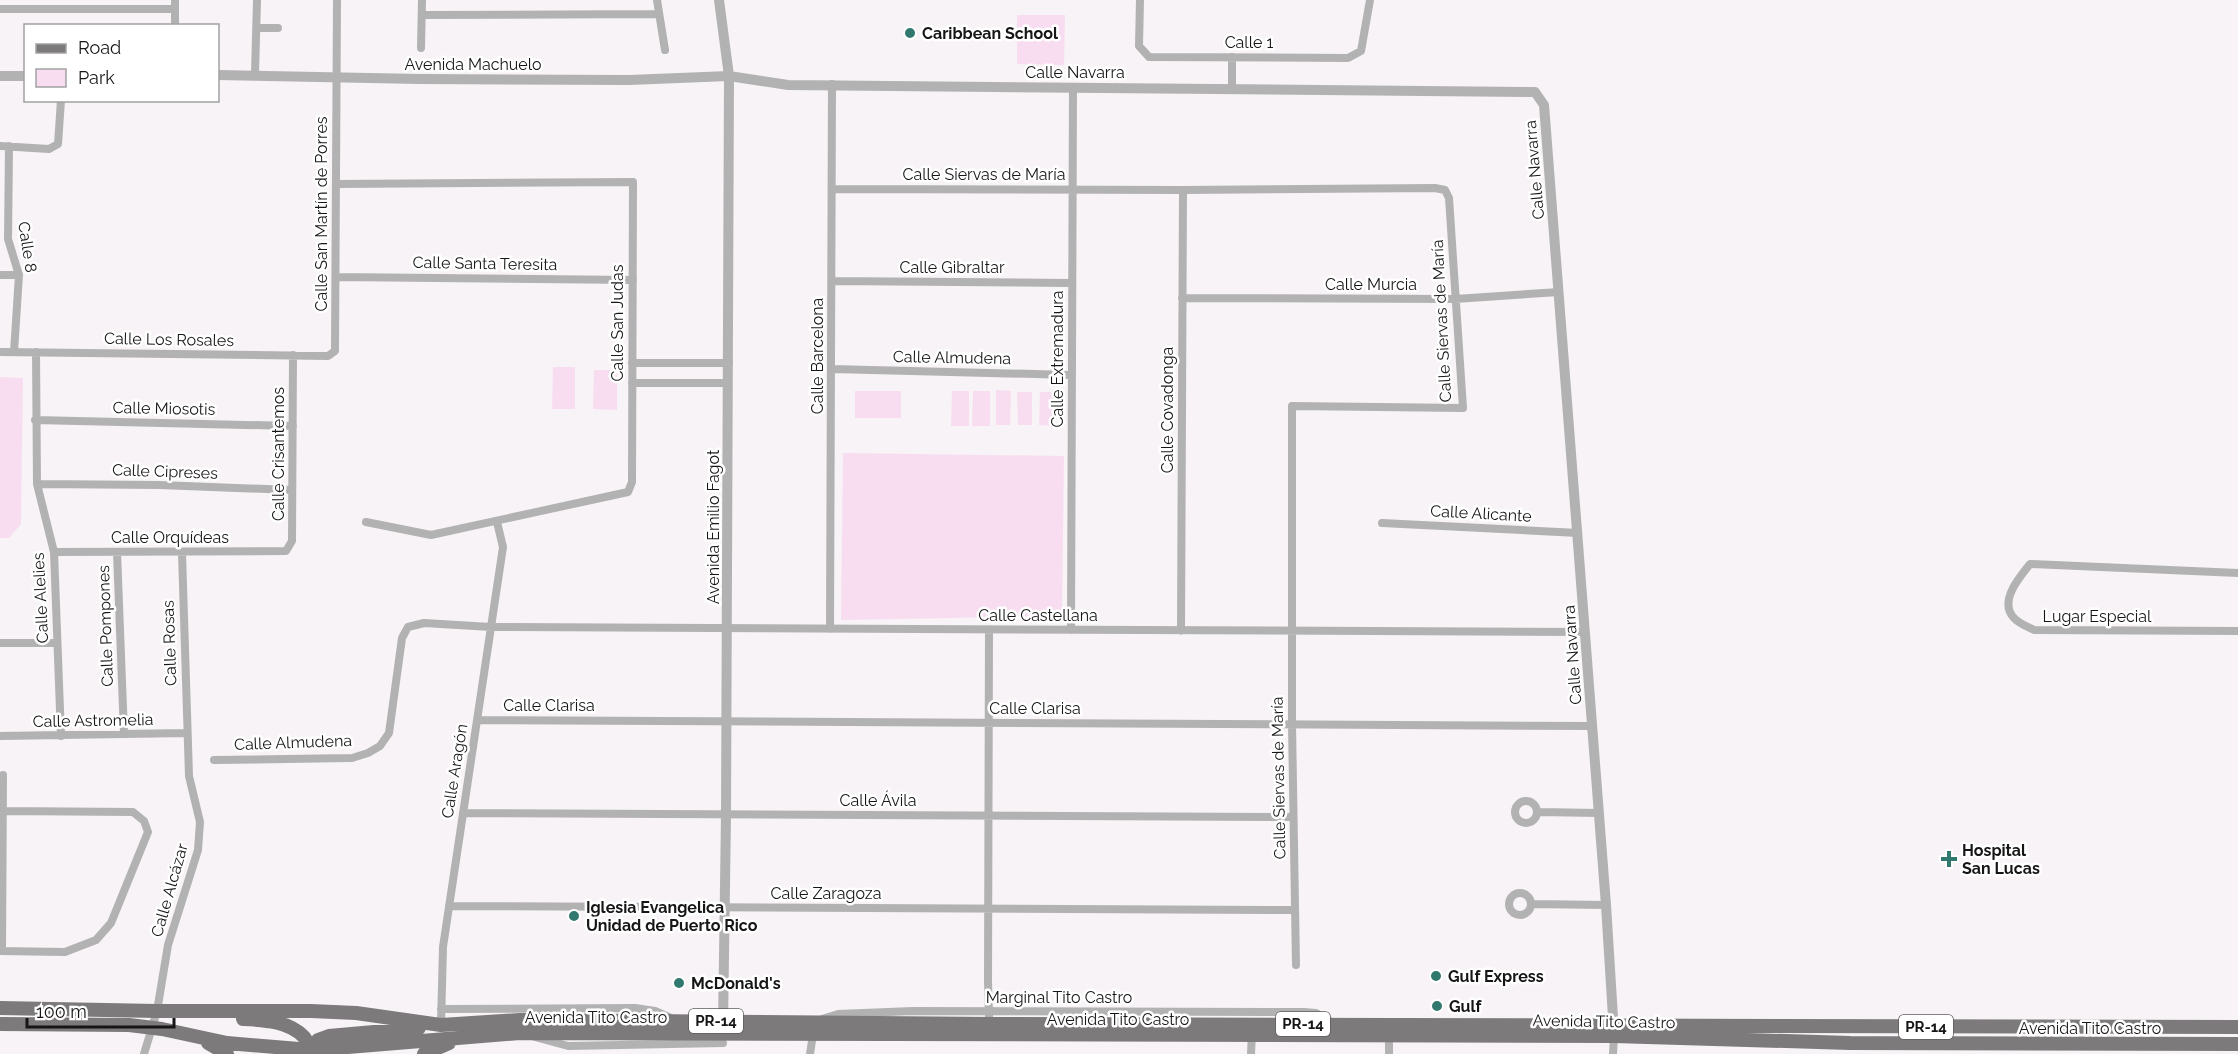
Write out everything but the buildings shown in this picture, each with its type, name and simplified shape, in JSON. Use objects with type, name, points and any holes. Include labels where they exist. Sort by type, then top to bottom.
[{"type":"main road","name":"Avenida Tito Castro","points":[[0,1008],[326,1011],[441,1025],[520,1020],[677,1021],[723,1032]]},
{"type":"main road","points":[[210,1011],[284,1025],[304,1037],[310,1053]]},
{"type":"main road","name":"Avenida Tito Castro","points":[[0,1024],[111,1024],[153,1028],[227,1043],[310,1053],[520,1033],[723,1032],[992,1024],[1335,1024],[1614,1031],[1850,1043],[2238,1044]]},
{"type":"main road","name":"Avenida Tito Castro","points":[[1252,1024],[1389,1037],[1614,1031],[2238,1027]]},
{"type":"main road","points":[[310,1053],[318,1040],[329,1035],[441,1025]]},
{"type":"main road","points":[[192,1036],[227,1054]]},
{"type":"main road","points":[[424,1054],[460,1038]]},
{"type":"street","points":[[255,74],[257,0]]},
{"type":"street","name":"Calle San Martín de Porres","points":[[335,351],[338,184],[335,78],[337,0]]},
{"type":"street","points":[[421,48],[422,0]]},
{"type":"street","points":[[657,0],[665,50]]},
{"type":"street","name":"Avenida Emilio Fagot","points":[[719,0],[729,76],[724,1054]]},
{"type":"street","name":"Calle 1","points":[[1140,3],[1139,46],[1149,57],[1348,58],[1361,51],[1370,0]]},
{"type":"street","points":[[0,9],[175,5],[175,24]]},
{"type":"street","points":[[422,15],[659,14]]},
{"type":"street","points":[[257,28],[278,28]]},
{"type":"street","points":[[1232,57],[1232,88]]},
{"type":"street","name":"Avenida Machuelo","points":[[219,75],[629,80],[729,76]]},
{"type":"street","points":[[0,76],[24,76]]},
{"type":"street","name":"Calle Navarra","points":[[729,76],[788,85],[1535,92],[1544,105],[1606,905],[1614,1031],[1613,1054]]},
{"type":"street","name":"Calle Barcelona","points":[[830,629],[832,84]]},
{"type":"street","name":"Calle Extremadura","points":[[1071,630],[1073,87]]},
{"type":"street","points":[[4,146],[49,149],[58,144],[61,102]]},
{"type":"street","name":"Calle 8","points":[[4,146],[4,213],[8,239],[19,275],[14,352]]},
{"type":"street","name":"Calle San Judas","points":[[338,184],[633,182],[632,482],[627,492],[431,535],[366,522]]},
{"type":"street","name":"Calle Siervas de María","points":[[832,189],[1435,188],[1445,190],[1449,198],[1463,408],[1292,406],[1292,724],[1296,965]]},
{"type":"street","name":"Calle Covadonga","points":[[1181,631],[1183,190]]},
{"type":"street","points":[[0,276],[19,275]]},
{"type":"street","name":"Calle Santa Teresita","points":[[336,277],[633,280]]},
{"type":"street","name":"Calle Gibraltar","points":[[832,280],[1072,283]]},
{"type":"street","name":"Calle Murcia","points":[[1182,298],[1455,299],[1559,292]]},
{"type":"street","name":"Calle Los Rosales","points":[[0,352],[328,357],[335,351]]},
{"type":"street","name":"Calle Alelies","points":[[36,352],[37,484],[54,552],[61,736]]},
{"type":"street","name":"Calle Crisantemos","points":[[286,551],[292,541],[293,355]]},
{"type":"street","points":[[632,363],[729,363]]},
{"type":"street","name":"Calle Almudena","points":[[832,369],[1072,375]]},
{"type":"street","points":[[632,383],[728,384]]},
{"type":"street","name":"Calle Miosotis","points":[[35,420],[293,426]]},
{"type":"street","name":"Calle Cipreses","points":[[37,484],[159,485],[292,490]]},
{"type":"street","name":"Calle Aragón","points":[[441,1025],[443,947],[503,547],[497,522]]},
{"type":"street","name":"Calle Alicante","points":[[1382,523],[1578,533]]},
{"type":"street","name":"Calle Orquídeas","points":[[54,552],[286,551]]},
{"type":"street","name":"Calle Pompones","points":[[117,552],[124,734]]},
{"type":"street","name":"Calle Rosas","points":[[182,553],[187,733]]},
{"type":"street","name":"Lugar Especial","points":[[2238,573],[2030,564],[2014,584],[2008,603],[2013,618],[2034,630],[2238,631]]},
{"type":"street","name":"Calle Almudena","points":[[214,760],[352,758],[368,753],[380,746],[389,733],[402,638],[408,627],[424,623],[491,627]]},
{"type":"street","name":"Calle Castellana","points":[[491,627],[1585,632]]},
{"type":"street","points":[[989,630],[988,909],[992,1024]]},
{"type":"street","points":[[0,643],[57,643]]},
{"type":"street","name":"Calle Clarisa","points":[[477,720],[1592,726]]},
{"type":"street","name":"Calle Astromelia","points":[[0,736],[187,733]]},
{"type":"street","name":"Calle Alcázar","points":[[144,1054],[157,1011],[168,945],[198,850],[200,822],[189,776],[187,733]]},
{"type":"street","points":[[3,775],[1,951],[65,952],[96,940],[111,922],[148,832],[144,821],[133,812],[3,811]]},
{"type":"street","points":[[1538,812],[1599,813]]},
{"type":"street","name":"Calle Ávila","points":[[463,813],[1293,817]]},
{"type":"street","points":[[1531,904],[1606,905]]},
{"type":"street","name":"Calle Zaragoza","points":[[449,906],[1295,910]]},
{"type":"street","points":[[441,1009],[649,1009],[677,1021]]},
{"type":"street","name":"Marginal Tito Castro","points":[[813,1028],[838,1014],[864,1012],[992,1024],[1252,1024],[1269,1012],[1316,1013],[1335,1024]]},
{"type":"street","points":[[1251,1054],[1252,1024]]},
{"type":"street","points":[[810,1054],[813,1028]]},
{"type":"street","points":[[1389,1037],[1389,1054]]},
{"type":"green space","points":[[1017,15],[1065,15],[1064,65],[1017,64]]},
{"type":"green space","points":[[553,367],[575,367],[575,409],[552,409]]},
{"type":"green space","points":[[594,370],[617,370],[617,410],[593,409]]},
{"type":"green space","points":[[0,377],[23,378],[21,524],[9,538],[0,538]]},
{"type":"green space","points":[[996,390],[1011,391],[1010,425],[996,425]]},
{"type":"green space","points":[[855,391],[901,391],[901,418],[855,418]]},
{"type":"green space","points":[[952,391],[969,391],[969,426],[951,426]]},
{"type":"green space","points":[[973,391],[990,391],[990,426],[972,426]]},
{"type":"green space","points":[[1017,392],[1032,392],[1032,425],[1018,425]]},
{"type":"green space","points":[[1040,392],[1054,392],[1053,426],[1039,425]]},
{"type":"green space","points":[[843,453],[1064,456],[1062,616],[841,620]]},
{"type":"place","name":"Caribbean School","points":[[910,33]]},
{"type":"place","name":"Hospital San Lucas","points":[[1949,859]]},
{"type":"place","name":"Iglesia Evangelica Unidad de Puerto Rico","points":[[574,916]]},
{"type":"place","name":"Gulf Express","points":[[1436,976]]},
{"type":"place","name":"McDonald's","points":[[679,983]]},
{"type":"place","name":"Gulf","points":[[1437,1006]]}]
